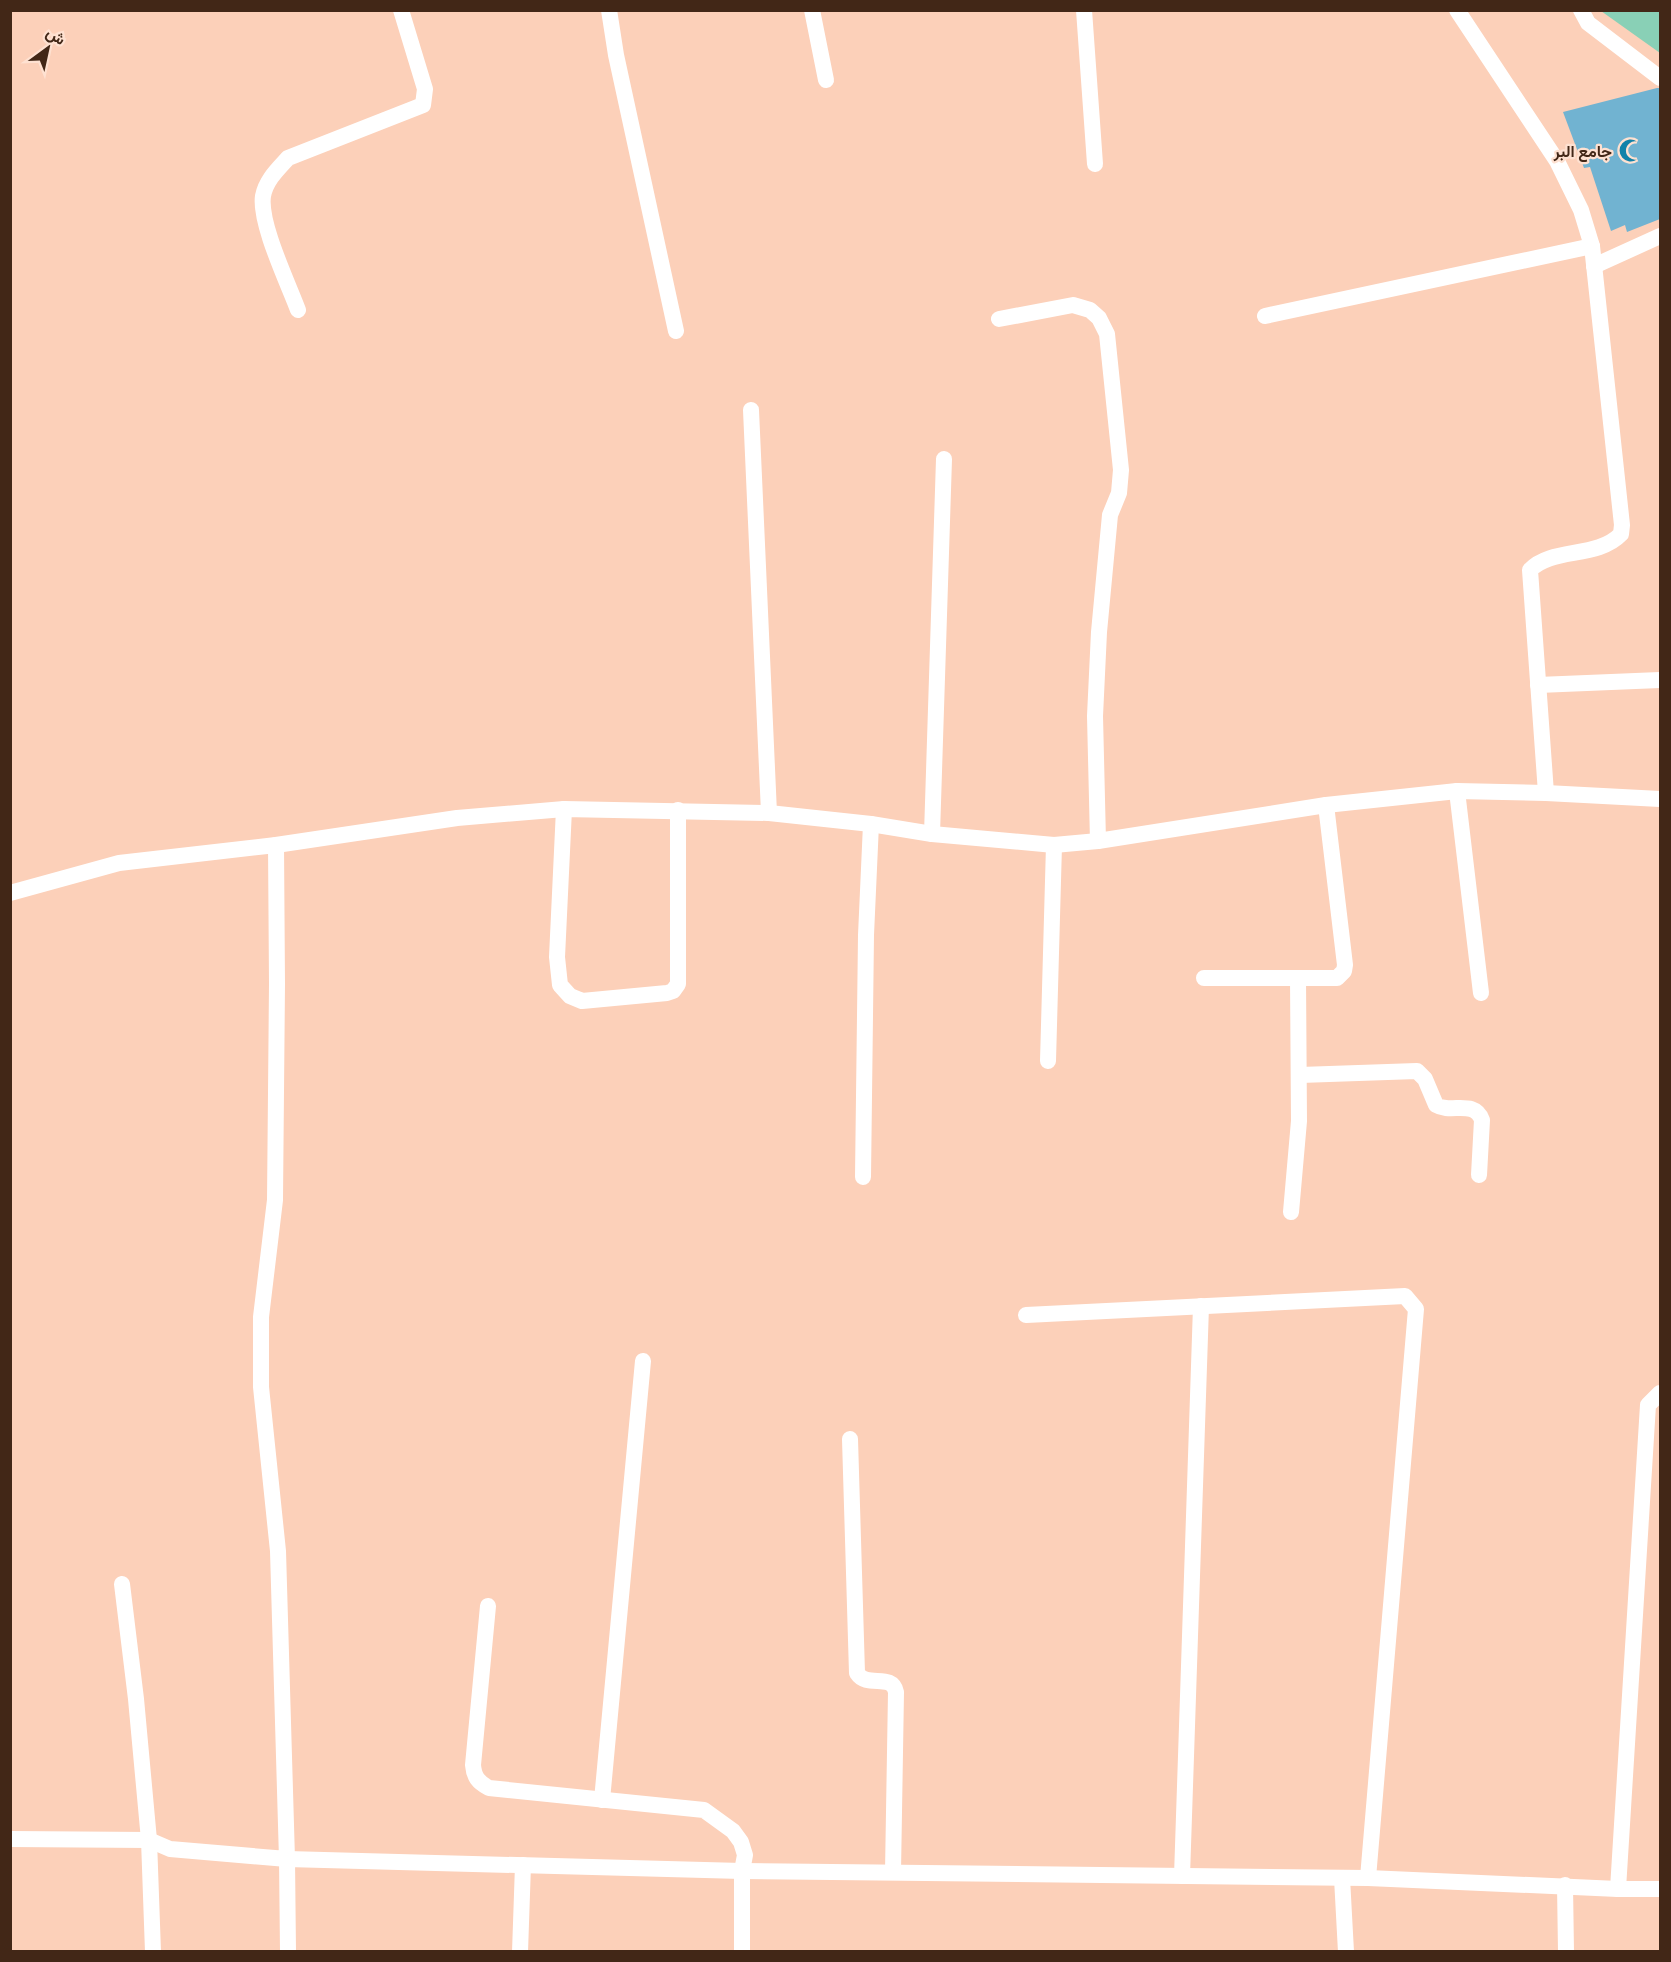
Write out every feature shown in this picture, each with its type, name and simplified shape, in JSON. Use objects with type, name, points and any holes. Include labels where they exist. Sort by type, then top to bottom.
[{"type":"street","points":[[298,310],[262,217],[263,195],[272,175],[288,158],[423,105],[425,89],[423,79],[401,10]]},
{"type":"street","points":[[609,10],[618,66],[676,331]]},
{"type":"street","points":[[812,10],[825,80]]},
{"type":"street","points":[[1084,10],[1095,164]]},
{"type":"street","points":[[1457,10],[1557,161],[1581,210],[1592,246],[1622,525],[1621,534],[1608,545],[1540,562],[1530,570],[1546,793]]},
{"type":"street","points":[[1572,10],[1660,78]]},
{"type":"street","points":[[1594,266],[1660,236]]},
{"type":"street","points":[[1265,316],[1592,246]]},
{"type":"street","points":[[999,320],[1073,305],[1090,310],[1099,318],[1107,334],[1121,470],[1119,493],[1110,515],[1099,632],[1095,716],[1098,841]]},
{"type":"street","points":[[751,410],[769,813]]},
{"type":"street","points":[[932,834],[944,459]]},
{"type":"street","points":[[1538,685],[1660,680]]},
{"type":"street","points":[[1457,790],[1481,993]]},
{"type":"street","points":[[10,893],[119,863],[276,845],[457,818],[564,809],[769,813],[871,824],[932,834],[1054,845],[1098,841],[1326,805],[1457,790],[1660,799]]},
{"type":"street","points":[[1204,978],[1336,978],[1344,970],[1326,805]]},
{"type":"street","points":[[564,809],[557,957],[560,985],[570,996],[582,1001],[667,993],[673,991],[678,984],[678,810]]},
{"type":"street","points":[[863,1177],[866,935],[871,824]]},
{"type":"street","points":[[276,845],[275,1200],[261,1317],[261,1387],[278,1551],[288,1952]]},
{"type":"street","points":[[1048,1060],[1054,845]]},
{"type":"street","points":[[1291,1212],[1299,1121],[1298,978]]},
{"type":"street","points":[[1300,1075],[1417,1071],[1425,1079],[1436,1105],[1444,1109],[1468,1107],[1480,1114],[1482,1120],[1479,1175]]},
{"type":"street","points":[[1026,1315],[1405,1296],[1416,1309],[1368,1878]]},
{"type":"street","points":[[1182,1876],[1201,1306]]},
{"type":"street","points":[[602,1800],[643,1361]]},
{"type":"street","points":[[1618,1889],[1648,1405],[1660,1393]]},
{"type":"street","points":[[850,1439],[857,1673],[866,1680],[890,1681],[896,1692],[893,1872]]},
{"type":"street","points":[[122,1584],[136,1699],[149,1839],[153,1952]]},
{"type":"street","points":[[488,1606],[473,1765],[474,1776],[489,1788],[704,1810],[733,1831],[741,1842],[745,1855],[742,1871],[742,1952]]},
{"type":"street","points":[[10,1839],[149,1839],[170,1849],[287,1859],[742,1871],[1368,1878],[1660,1889]]},
{"type":"street","points":[[520,1952],[523,1865]]},
{"type":"street","points":[[1342,1878],[1346,1952]]},
{"type":"street","points":[[1565,1886],[1566,1952]]},
{"type":"shaded area","points":[[1601,11],[1660,11],[1660,53]]},
{"type":"building","points":[[1660,88],[1660,219],[1627,232],[1625,225],[1611,231],[1590,167],[1584,168],[1563,112]]},
{"type":"place","name":"جامع البر","points":[[1630,151]]}]
